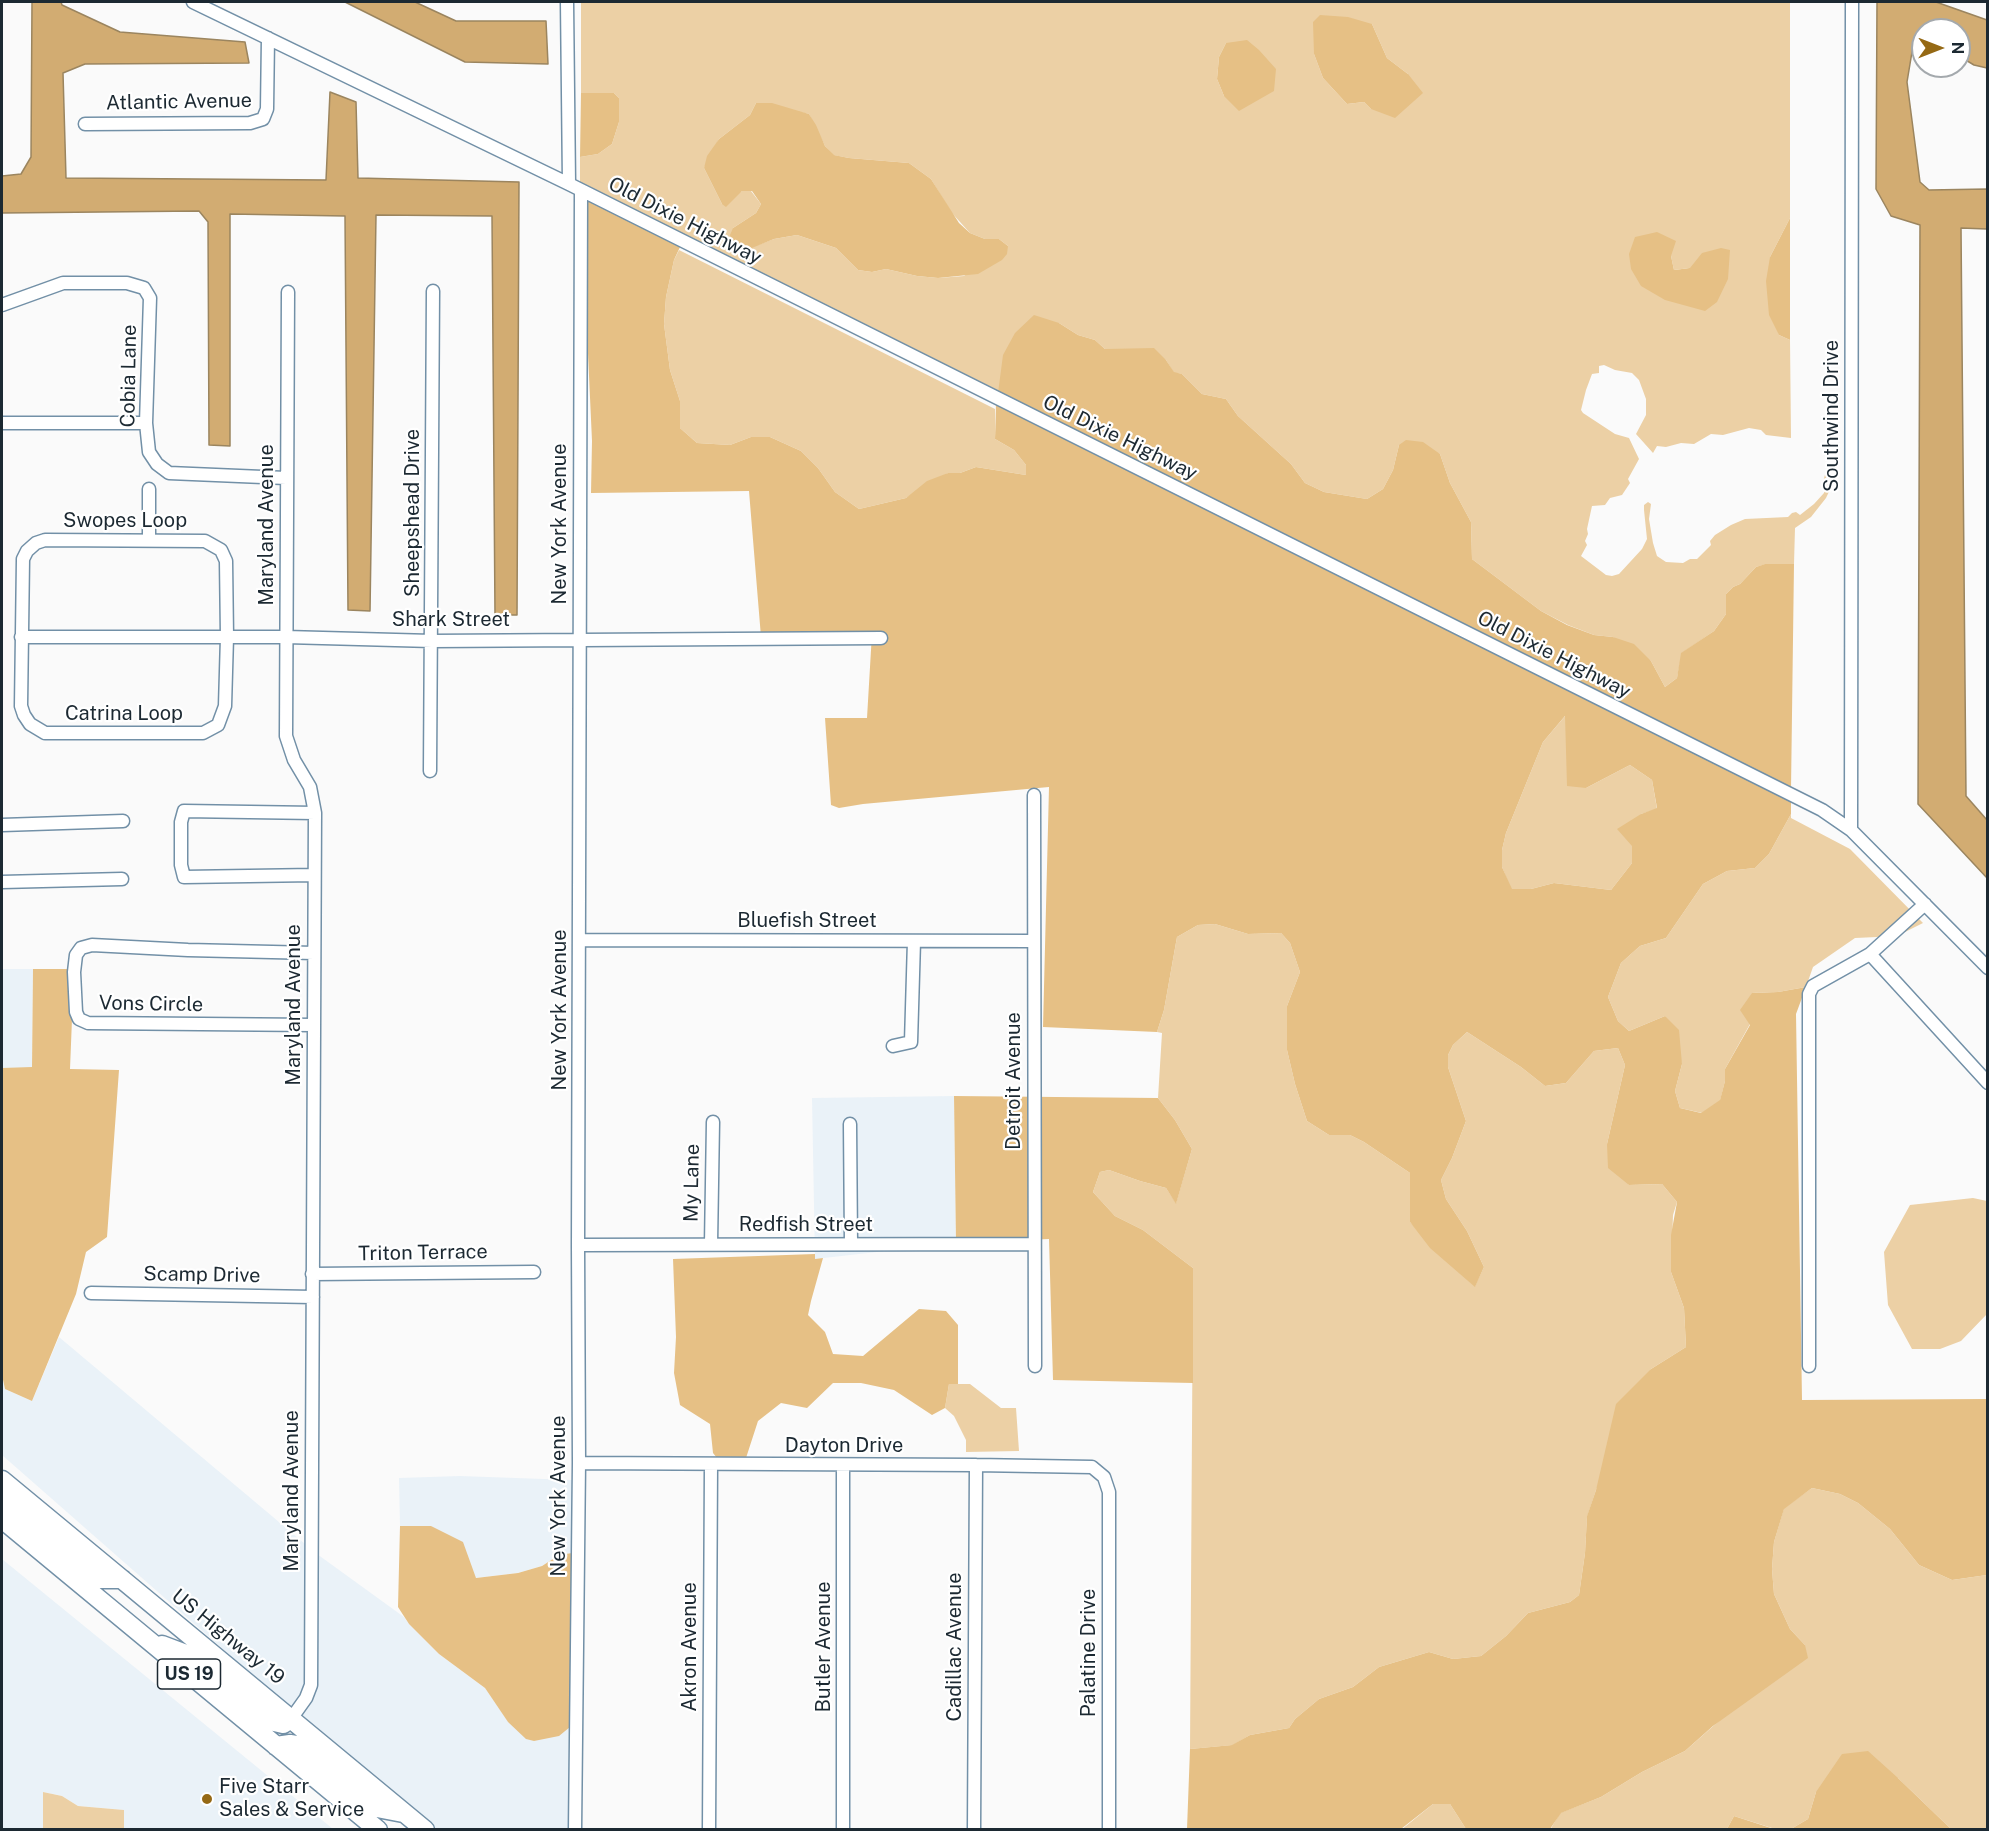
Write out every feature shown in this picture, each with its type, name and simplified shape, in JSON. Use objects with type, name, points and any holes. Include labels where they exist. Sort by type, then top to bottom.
[{"type":"highway","name":"US Highway 19","points":[[2,1480],[425,1830]]},
{"type":"highway","points":[[2,1501],[98,1579],[122,1579]]},
{"type":"highway","name":"US 19","points":[[2,1519],[378,1830]]},
{"type":"highway","points":[[149,1641],[191,1656],[270,1721],[283,1724],[291,1719]]},
{"type":"highway","points":[[276,1746],[290,1744],[302,1746],[377,1808],[405,1813]]},
{"type":"street","name":"Old Dixie Highway","points":[[193,2],[569,184],[1822,810],[1851,830],[1988,968]]},
{"type":"street","points":[[567,2],[569,184]]},
{"type":"street","name":"Southwind Drive","points":[[1851,830],[1852,2]]},
{"type":"street","name":"Atlantic Avenue","points":[[85,124],[250,123],[263,119],[267,109],[268,38]]},
{"type":"street","name":"New York Avenue","points":[[575,1830],[579,1463],[579,639],[582,191]]},
{"type":"street","name":"Cobia Lane","points":[[2,305],[63,283],[127,283],[144,288],[150,298],[146,423],[149,452],[157,464],[169,473],[286,478]]},
{"type":"street","name":"Sheepshead Drive","points":[[430,771],[433,291]]},
{"type":"street","name":"Maryland Avenue","points":[[288,292],[286,736],[294,760],[310,787],[315,813],[311,1685],[306,1698],[291,1719]]},
{"type":"street","points":[[2,423],[146,423]]},
{"type":"street","points":[[149,489],[149,540]]},
{"type":"street","name":"Swopes Loop","points":[[21,637],[23,560],[27,551],[36,543],[45,540],[205,541],[221,550],[226,561],[227,637]]},
{"type":"street","name":"Shark Street","points":[[21,637],[286,637],[432,641],[881,638]]},
{"type":"street","name":"Catrina Loop","points":[[21,637],[21,706],[30,724],[45,733],[203,733],[211,730],[218,725],[225,706],[227,637]]},
{"type":"street","name":"Detroit Avenue","points":[[1034,795],[1035,1366]]},
{"type":"street","points":[[314,875],[184,877],[181,865],[181,822],[184,811],[315,813]]},
{"type":"street","points":[[2,825],[123,820]]},
{"type":"street","points":[[2,882],[122,879]]},
{"type":"street","points":[[1809,1366],[1809,993],[1814,986],[1870,954],[1925,904]]},
{"type":"street","name":"Bluefish Street","points":[[580,940],[1034,941]]},
{"type":"street","points":[[893,1046],[911,1042],[914,940]]},
{"type":"street","name":"Vons Circle","points":[[314,953],[92,945],[81,948],[76,955],[74,972],[76,1012],[78,1018],[88,1023],[314,1025]]},
{"type":"street","points":[[1870,954],[1988,1083]]},
{"type":"street","name":"My Lane","points":[[711,1245],[713,1122]]},
{"type":"street","points":[[850,1124],[851,1244]]},
{"type":"street","name":"Redfish Street","points":[[578,1245],[1034,1244]]},
{"type":"street","name":"Triton Terrace","points":[[312,1274],[534,1272]]},
{"type":"street","name":"Scamp Drive","points":[[91,1293],[313,1297]]},
{"type":"street","name":"Dayton Drive","points":[[579,1463],[1092,1467],[1104,1477]]},
{"type":"street","name":"Akron Avenue","points":[[709,1830],[711,1465]]},
{"type":"street","name":"Cadillac Avenue","points":[[974,1830],[976,1465]]},
{"type":"street","name":"Butler Avenue","points":[[843,1466],[843,1830]]},
{"type":"street","name":"Palatine Drive","points":[[1104,1477],[1109,1492],[1109,1830]]},
{"type":"shaded area","points":[[32,2],[61,2],[62,5],[120,32],[245,42],[249,63],[85,64],[63,73],[66,178],[326,180],[330,92],[356,102],[358,178],[519,182],[517,615],[495,615],[492,216],[376,215],[370,611],[348,610],[345,216],[230,214],[230,446],[209,445],[208,222],[199,211],[2,213],[2,176],[21,174],[31,157]]},
{"type":"shaded area","points":[[345,2],[415,2],[456,21],[546,21],[548,64],[465,62]]},
{"type":"shaded area","points":[[581,2],[1790,2],[1790,218],[1770,257],[1779,335],[1790,340],[1791,438],[1766,435],[1761,430],[1749,428],[1723,435],[1711,434],[1694,444],[1657,446],[1653,453],[1636,434],[1646,415],[1646,399],[1639,380],[1632,373],[1604,365],[1599,366],[1599,373],[1592,374],[1581,410],[1615,434],[1629,438],[1639,459],[1628,479],[1630,483],[1622,495],[1610,498],[1605,505],[1592,506],[1585,541],[1587,545],[1581,556],[1606,575],[1619,574],[1642,549],[1647,539],[1644,505],[1648,502],[1651,504],[1649,519],[1657,556],[1666,562],[1683,563],[1690,559],[1697,559],[1711,545],[1710,541],[1715,535],[1745,519],[1788,517],[1796,512],[1800,515],[1824,493],[1825,489],[1822,485],[1827,468],[1834,481],[1826,498],[1811,517],[1795,528],[1794,564],[1766,564],[1756,567],[1740,584],[1733,587],[1726,594],[1726,614],[1714,631],[1682,653],[1677,678],[1665,687],[1651,661],[1613,637],[1594,635],[1541,611],[1472,559],[1471,522],[1450,483],[1440,454],[1399,445],[1393,470],[1383,489],[1367,499],[1324,492],[1305,483],[1291,464],[1238,416],[1226,399],[1202,394],[1182,374],[1174,373],[1166,360],[1105,349],[1095,340],[1078,335],[1059,323],[998,393],[580,184],[580,157],[598,154],[612,144],[619,122],[619,98],[614,93],[581,93]],"holes":[[[1372,24],[1387,58],[1408,74],[1371,109],[1364,102],[1347,104],[1323,78],[1314,54]],[[1226,43],[1224,96],[1217,79],[1219,57]],[[756,103],[809,114],[825,146],[833,155],[909,163],[931,179],[951,212],[970,233],[985,239],[999,239],[1008,246],[964,276],[938,278],[886,269],[872,272],[858,270],[836,248],[797,235],[774,239],[758,245],[733,228],[756,213],[761,204],[751,191],[742,191],[722,204],[704,168],[719,139],[750,115]],[[1671,256],[1674,270],[1690,268],[1641,286]]]},
{"type":"shaded area","points":[[1877,2],[1936,2],[1987,20],[1987,68],[1971,63],[1971,18],[1911,18],[1911,58],[1907,82],[1920,182],[1929,190],[1987,189],[1987,229],[1961,228],[1966,796],[1987,820],[1987,878],[1918,804],[1920,225],[1891,216],[1876,189]]},
{"type":"shaded area","points":[[1320,15],[1348,17],[1372,24],[1387,58],[1408,74],[1423,93],[1395,118],[1371,109],[1364,102],[1347,104],[1323,78],[1314,54],[1313,22]]},
{"type":"shaded area","points":[[1247,40],[1276,69],[1274,91],[1239,111],[1224,96],[1217,79],[1219,57],[1226,43]]},
{"type":"shaded area","points":[[581,93],[614,93],[619,98],[619,122],[612,144],[598,154],[580,157]]},
{"type":"shaded area","points":[[756,103],[772,103],[809,114],[825,146],[834,155],[909,163],[931,179],[959,223],[970,233],[985,239],[999,239],[1008,246],[1007,254],[1002,260],[978,274],[938,278],[886,269],[872,272],[858,270],[836,248],[797,235],[774,239],[742,252],[735,252],[730,235],[733,228],[756,213],[761,204],[752,191],[742,191],[726,207],[722,204],[704,168],[707,156],[719,139],[750,115]]},
{"type":"shaded area","points":[[587,200],[680,247],[674,260],[666,297],[664,324],[670,370],[680,401],[680,428],[697,443],[730,445],[751,437],[770,437],[801,451],[818,468],[835,492],[859,509],[906,498],[927,481],[948,473],[960,473],[976,467],[1026,475],[1026,465],[1014,450],[995,439],[996,404],[1791,801],[1791,814],[1769,854],[1755,868],[1727,871],[1703,884],[1666,938],[1640,946],[1621,963],[1608,997],[1618,1021],[1629,1031],[1665,1016],[1679,1030],[1682,1064],[1675,1091],[1680,1108],[1701,1113],[1720,1100],[1725,1081],[1725,1069],[1750,1025],[1740,1010],[1752,993],[1778,992],[1806,987],[1796,1014],[1802,1400],[1987,1399],[1987,1575],[1952,1580],[1919,1565],[1890,1529],[1858,1503],[1840,1494],[1812,1488],[1784,1509],[1774,1542],[1772,1569],[1774,1594],[1790,1629],[1805,1645],[1808,1658],[1713,1726],[1685,1751],[1642,1772],[1601,1797],[1561,1813],[1550,1829],[1466,1829],[1450,1804],[1433,1804],[1401,1829],[1187,1829],[1190,1749],[1232,1745],[1250,1735],[1289,1728],[1295,1719],[1319,1699],[1353,1687],[1379,1667],[1429,1652],[1453,1659],[1481,1656],[1506,1636],[1528,1613],[1570,1602],[1579,1595],[1587,1516],[1596,1490],[1616,1404],[1651,1369],[1686,1347],[1684,1308],[1671,1272],[1671,1235],[1677,1202],[1662,1184],[1629,1185],[1608,1168],[1607,1144],[1625,1065],[1618,1048],[1594,1051],[1566,1083],[1545,1086],[1521,1067],[1467,1032],[1453,1045],[1448,1055],[1448,1067],[1466,1121],[1441,1180],[1446,1199],[1467,1231],[1484,1267],[1475,1287],[1430,1248],[1410,1222],[1410,1173],[1364,1142],[1350,1135],[1329,1135],[1307,1121],[1287,1050],[1287,1006],[1300,972],[1290,943],[1281,933],[1248,934],[1215,924],[1198,925],[1177,937],[1164,1010],[1157,1032],[1043,1027],[1049,787],[839,808],[831,805],[825,718],[867,718],[872,633],[761,637],[749,491],[591,493],[592,441],[587,332]],"holes":[[[1565,716],[1567,786],[1586,788],[1630,765],[1652,780],[1657,808],[1641,814],[1617,829],[1632,846],[1632,863],[1611,890],[1554,883],[1531,889],[1512,889],[1502,867],[1502,850],[1506,833],[1543,742]]]},
{"type":"shaded area","points":[[1790,218],[1790,340],[1779,335],[1769,315],[1766,281],[1770,257]]},
{"type":"shaded area","points":[[1657,232],[1676,241],[1671,256],[1674,270],[1690,268],[1702,253],[1721,248],[1730,250],[1728,279],[1717,302],[1705,311],[1665,300],[1641,286],[1631,269],[1629,254],[1635,237]]},
{"type":"shaded area","points":[[679,250],[995,409],[995,439],[1014,450],[1026,465],[1026,475],[976,467],[960,473],[948,473],[906,498],[859,509],[835,492],[818,468],[801,451],[770,437],[751,437],[730,445],[697,443],[680,428],[680,401],[670,370],[664,324],[666,297],[674,260]]},
{"type":"shaded area","points":[[1034,315],[1059,323],[1078,335],[1095,340],[1105,349],[1154,348],[1174,372],[1182,374],[1202,394],[1226,399],[1238,416],[1291,464],[1305,483],[1324,492],[1367,499],[1383,489],[1393,470],[1399,445],[1406,440],[1423,442],[1440,454],[1450,483],[1471,522],[1472,559],[1541,611],[1567,625],[1594,635],[1613,637],[1634,644],[1651,661],[1665,687],[1677,678],[1681,653],[1714,631],[1726,614],[1726,594],[1733,587],[1740,584],[1756,567],[1765,564],[1794,564],[1791,789],[998,393],[1003,355],[1015,333]]},
{"type":"shaded area","points":[[1566,715],[1586,788],[1630,765],[1652,780],[1657,809],[1641,814],[1632,846],[1632,863],[1611,890],[1554,883],[1531,889],[1511,889],[1502,867],[1502,850],[1506,833],[1543,742]]},
{"type":"shaded area","points":[[1791,814],[1791,818],[1850,849],[1923,923],[1905,932],[1855,938],[1813,967],[1806,987],[1778,992],[1752,993],[1750,1024],[1725,1069],[1725,1081],[1720,1101],[1702,1113],[1680,1108],[1675,1091],[1682,1064],[1665,1016],[1629,1031],[1618,1021],[1608,997],[1621,963],[1640,946],[1666,938],[1703,884],[1727,871],[1755,868],[1769,854]]},
{"type":"shaded area","points":[[1215,924],[1248,934],[1281,933],[1290,943],[1300,972],[1287,1006],[1287,1050],[1307,1121],[1329,1135],[1350,1135],[1364,1142],[1410,1173],[1410,1222],[1475,1286],[1484,1267],[1467,1231],[1446,1199],[1441,1180],[1466,1121],[1448,1067],[1448,1055],[1453,1045],[1467,1032],[1521,1067],[1545,1086],[1566,1083],[1594,1051],[1618,1048],[1625,1065],[1607,1144],[1629,1185],[1662,1184],[1677,1202],[1673,1215],[1671,1272],[1684,1308],[1686,1347],[1651,1369],[1596,1490],[1587,1517],[1579,1595],[1570,1602],[1528,1613],[1506,1636],[1481,1656],[1453,1659],[1429,1652],[1379,1667],[1353,1687],[1319,1699],[1295,1719],[1289,1728],[1250,1735],[1233,1745],[1190,1749],[1193,1268],[1143,1230],[1115,1216],[1093,1192],[1100,1172],[1109,1170],[1166,1188],[1176,1203],[1192,1149],[1175,1120],[1158,1098],[1162,1033],[1157,1032],[1164,1010],[1177,937],[1198,925]]},
{"type":"shaded area","points":[[2,969],[33,969],[32,1068],[2,1068]]},
{"type":"shaded area","points":[[33,969],[74,969],[70,1069],[119,1070],[107,1237],[86,1252],[76,1294],[32,1401],[5,1389],[2,1375],[2,1068],[32,1067]]},
{"type":"shaded area","points":[[954,1096],[956,1243],[815,1259],[812,1098]]},
{"type":"shaded area","points":[[954,1096],[1158,1098],[1175,1120],[1192,1149],[1176,1204],[1166,1188],[1109,1170],[1100,1172],[1093,1192],[1115,1216],[1143,1230],[1193,1268],[1193,1383],[1053,1380],[1049,1239],[956,1243]]},
{"type":"shaded area","points":[[1973,1198],[1987,1201],[1987,1314],[1961,1341],[1940,1349],[1912,1349],[1888,1305],[1884,1252],[1910,1205]]},
{"type":"shaded area","points":[[815,1254],[815,1259],[823,1258],[808,1315],[825,1332],[833,1354],[863,1356],[919,1309],[946,1311],[958,1325],[958,1384],[949,1384],[945,1408],[932,1415],[894,1390],[861,1383],[833,1383],[807,1408],[781,1403],[758,1421],[746,1458],[725,1468],[713,1453],[710,1424],[680,1405],[674,1373],[676,1337],[673,1259]]},
{"type":"shaded area","points":[[59,1337],[317,1554],[404,1617],[439,1654],[485,1688],[509,1723],[572,1553],[559,1555],[542,1566],[518,1573],[476,1578],[431,1526],[400,1526],[399,1478],[460,1476],[572,1480],[573,1491],[570,1829],[433,1829],[331,1744],[2,1455],[2,1375],[5,1389],[32,1401]]},
{"type":"shaded area","points":[[949,1384],[970,1384],[1001,1408],[1016,1408],[1019,1451],[966,1452],[966,1440],[954,1416],[945,1408]]},
{"type":"shaded area","points":[[1812,1488],[1840,1494],[1858,1503],[1890,1529],[1919,1565],[1952,1580],[1987,1575],[1987,1829],[1951,1829],[1898,1778],[1816,1792],[1808,1819],[1791,1829],[1775,1829],[1734,1816],[1727,1829],[1550,1830],[1560,1813],[1601,1797],[1642,1772],[1685,1751],[1805,1645],[1790,1629],[1774,1594],[1772,1569],[1774,1542],[1784,1508]]},
{"type":"shaded area","points":[[400,1526],[431,1526],[463,1542],[476,1578],[518,1573],[542,1566],[559,1555],[572,1553],[570,1727],[559,1736],[534,1741],[526,1739],[508,1722],[485,1688],[439,1654],[409,1624],[398,1607]]},
{"type":"shaded area","points":[[2,1559],[333,1829],[124,1829],[124,1810],[78,1806],[62,1796],[43,1792],[43,1829],[2,1829]]},
{"type":"shaded area","points":[[1868,1751],[1951,1829],[1791,1829],[1808,1819],[1816,1792],[1842,1754]]},
{"type":"shaded area","points":[[43,1792],[62,1796],[78,1806],[124,1810],[124,1829],[43,1829]]},
{"type":"shaded area","points":[[1433,1804],[1450,1804],[1466,1829],[1401,1830]]},
{"type":"shaded area","points":[[1734,1816],[1771,1828],[1775,1829],[1727,1829]]},
{"type":"place","name":"Five Starr Sales & Service","points":[[207,1799]]}]
